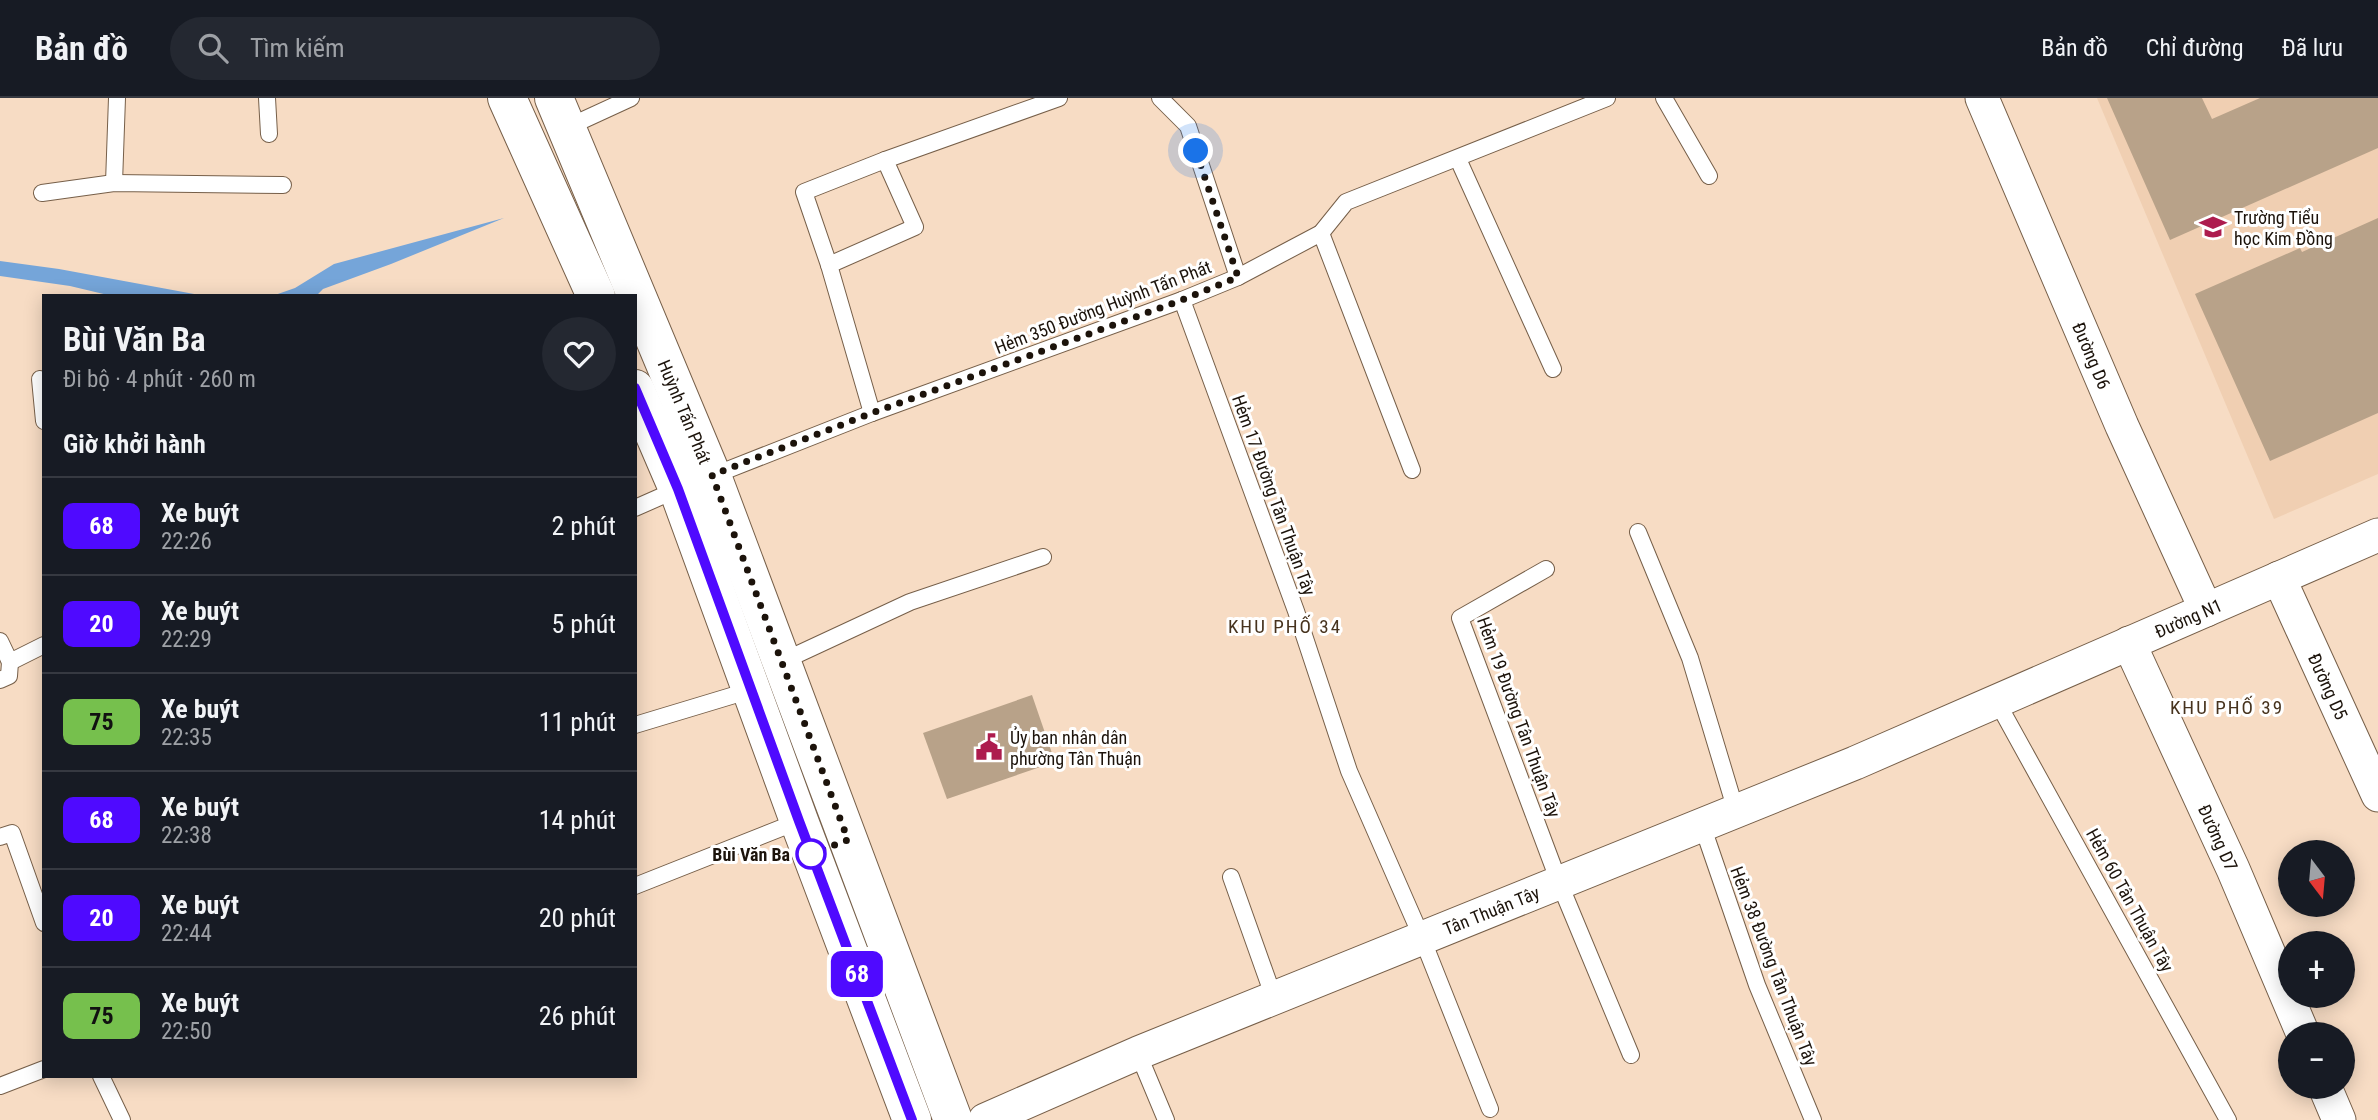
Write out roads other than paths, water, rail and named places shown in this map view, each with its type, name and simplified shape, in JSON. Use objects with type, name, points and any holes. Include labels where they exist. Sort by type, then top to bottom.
[{"type":"main road","points":[[507,98],[595,294]]},
{"type":"main road","name":"Huỳnh Tấn Phát","points":[[561,113],[627,294]]},
{"type":"main road","name":"Huỳnh Tấn Phát","points":[[637,322],[695,482],[751,690],[912,1120]]},
{"type":"main road","name":"Huỳnh Tấn Phát","points":[[637,391],[695,482],[782,662],[953,1120]]},
{"type":"street","name":"Đường D6","points":[[1982,98],[2122,426],[2206,610]]},
{"type":"street","name":"Đường N1","points":[[1996,700],[2378,535]]},
{"type":"street","name":"Đường D5","points":[[2279,578],[2378,795]]},
{"type":"street","name":"Đường D7","points":[[2129,643],[2233,869],[2298,1022]]},
{"type":"street","name":"Tân Thuận Tây","points":[[985,1120],[1138,1053],[1855,763],[1996,700]]},
{"type":"street","points":[[2330,1099],[2339,1120]]},
{"type":"lane","points":[[114,183],[117,98]]},
{"type":"lane","points":[[267,98],[269,134]]},
{"type":"lane","points":[[561,113],[631,98]]},
{"type":"lane","points":[[872,413],[829,265],[804,192],[1059,98]]},
{"type":"lane","name":"Hẻm 350 Đường Huỳnh Tấn Phát","points":[[637,507],[872,413],[1238,277],[1321,233],[1346,202],[1607,98]]},
{"type":"lane","points":[[1664,98],[1710,176]]},
{"type":"lane","points":[[1163,99],[1188,126],[1238,277]]},
{"type":"lane","points":[[1458,159],[1553,369]]},
{"type":"lane","points":[[829,265],[915,227],[885,160]]},
{"type":"lane","points":[[42,193],[114,183],[283,185]]},
{"type":"lane","points":[[1321,233],[1412,470]]},
{"type":"lane","name":"Hẻm 17 Đường Tân Thuận Tây","points":[[1182,300],[1296,611],[1349,771],[1422,938],[1490,1109]]},
{"type":"lane","points":[[40,379],[42,400]]},
{"type":"lane","points":[[1638,532],[1690,658],[1736,811]]},
{"type":"lane","points":[[782,662],[910,602],[1043,557]]},
{"type":"lane","name":"Hẻm 19 Đường Tân Thuận Tây","points":[[1546,569],[1460,618],[1559,882]]},
{"type":"lane","points":[[0,642],[10,662],[9,676],[0,680]]},
{"type":"lane","points":[[10,662],[42,646]]},
{"type":"lane","points":[[637,723],[751,690]]},
{"type":"lane","name":"Hẻm 60 Tân Thuận Tây","points":[[1996,700],[2228,1120]]},
{"type":"lane","points":[[637,885],[799,821]]},
{"type":"lane","name":"Hẻm 38 Đường Tân Thuận Tây","points":[[1702,825],[1757,985],[1813,1120]]},
{"type":"lane","points":[[0,837],[12,833],[42,917]]},
{"type":"lane","points":[[1231,877],[1273,998]]},
{"type":"lane","points":[[1559,882],[1631,1055]]},
{"type":"lane","points":[[1138,1053],[1166,1120]]},
{"type":"lane","points":[[0,1086],[42,1070]]},
{"type":"lane","points":[[102,1078],[122,1120]]},
{"type":"water","points":[[504,218],[323,289],[318,294],[278,294],[295,288],[334,264]]},
{"type":"water","points":[[0,261],[194,294],[104,294],[70,286],[0,276]]},
{"type":"place","name":"Trường Tiểu học Kim Đồng","points":[[2213,227]]},
{"type":"place","name":"Ủy ban nhân dân phường Tân Thuận","points":[[989,747]]},
{"type":"place","name":"Bùi Văn Ba","points":[[811,854]]},
{"type":"district","name":"KHU PHỐ 34","points":[[1285,626]]},
{"type":"district","name":"KHU PHỐ 39","points":[[2227,707]]}]
